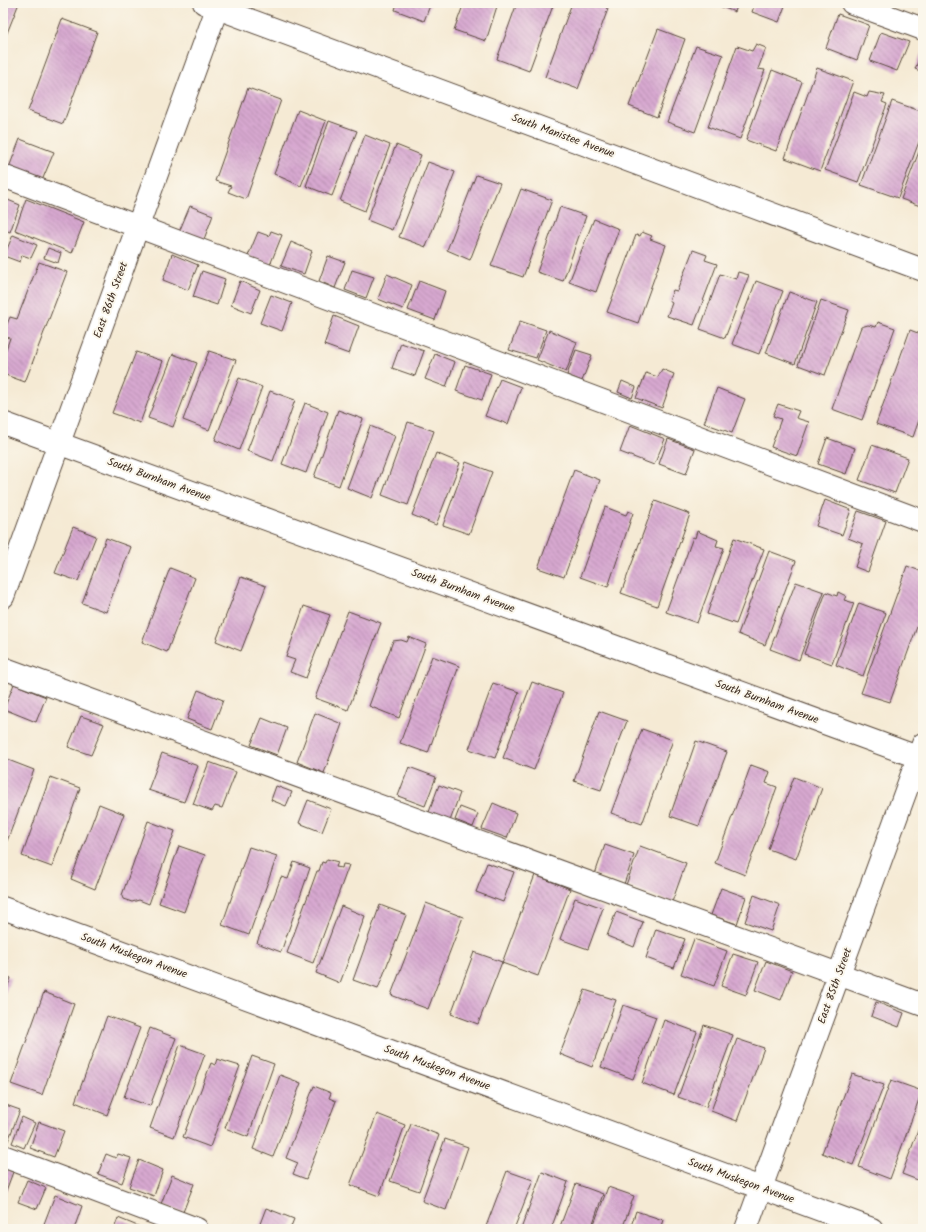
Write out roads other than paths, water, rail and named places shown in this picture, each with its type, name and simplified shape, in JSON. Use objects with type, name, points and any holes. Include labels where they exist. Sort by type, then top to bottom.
[{"type":"street","points":[[852,3],[923,29]]},
{"type":"street","name":"East 86th Street","points":[[3,597],[138,225],[213,5]]},
{"type":"street","name":"South Manistee Avenue","points":[[213,5],[923,270]]},
{"type":"street","points":[[3,176],[138,225],[923,521]]},
{"type":"street","name":"South Burnham Avenue","points":[[3,423],[921,753]]},
{"type":"street","points":[[3,668],[923,1005]]},
{"type":"street","name":"East 85th Street","points":[[746,1229],[921,753]]},
{"type":"street","name":"South Muskegon Avenue","points":[[3,908],[872,1229]]},
{"type":"street","points":[[3,1156],[197,1229]]}]
